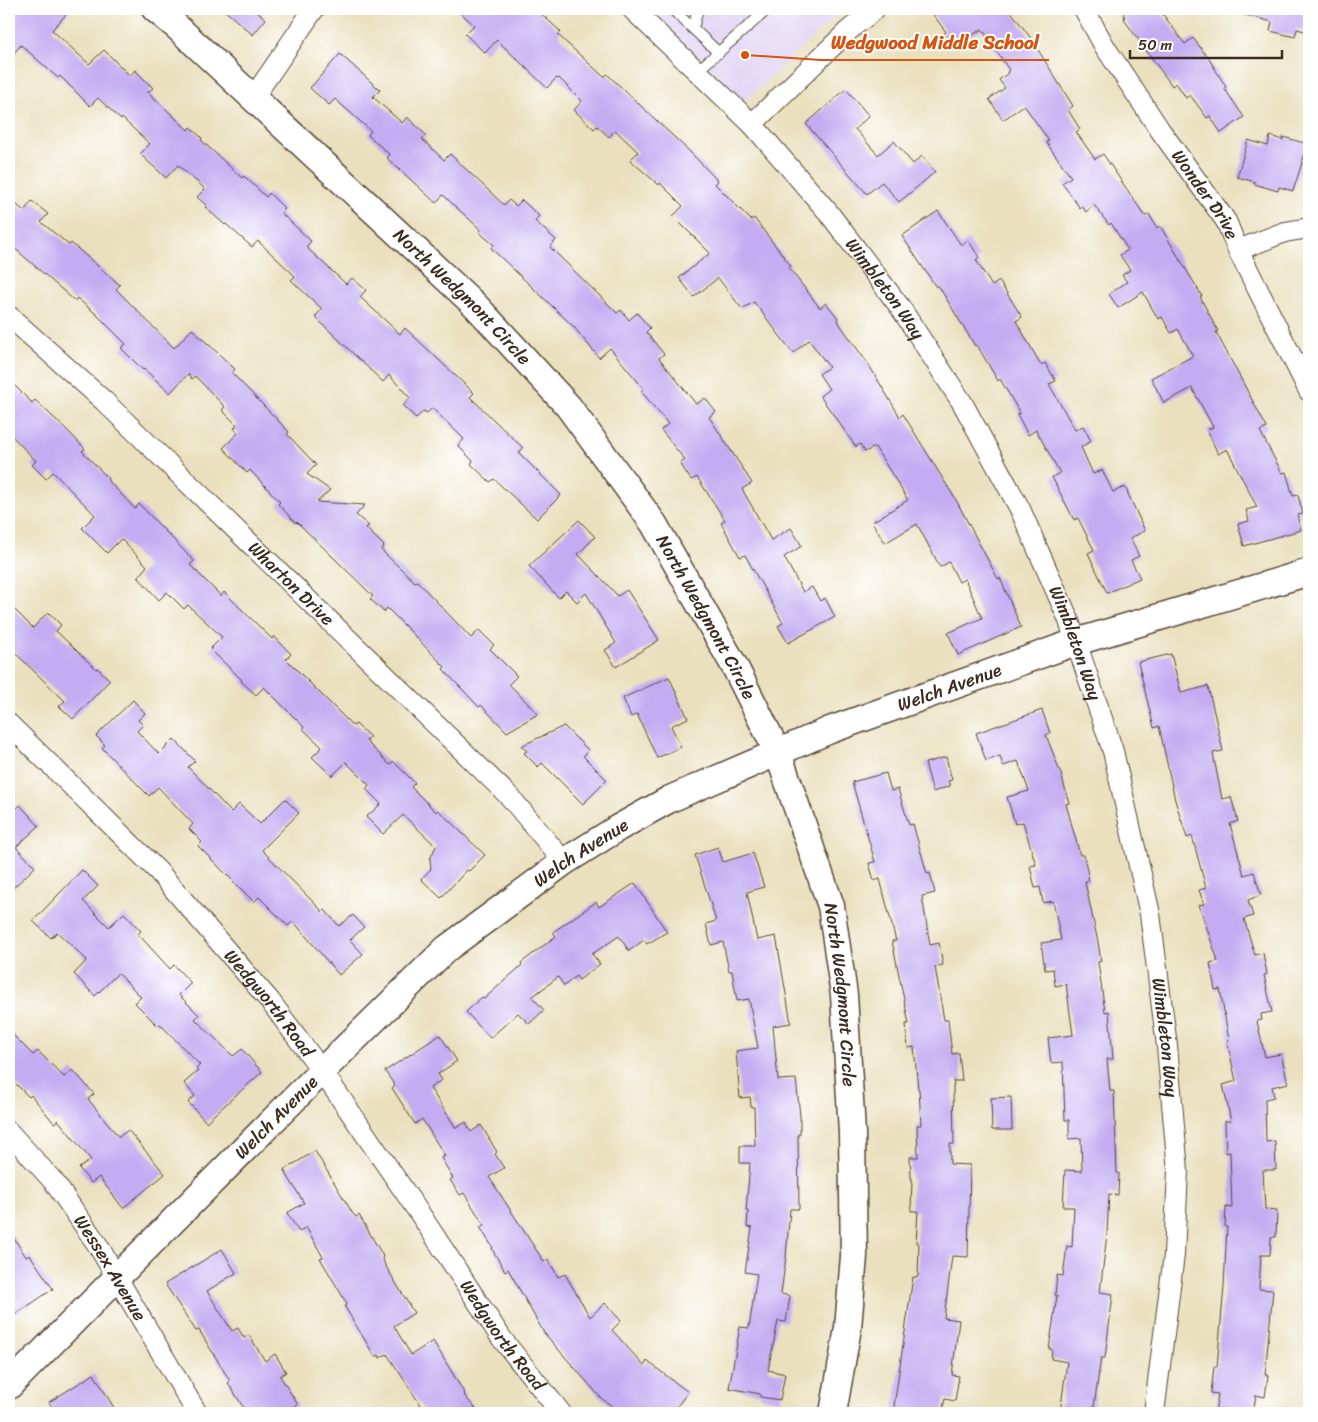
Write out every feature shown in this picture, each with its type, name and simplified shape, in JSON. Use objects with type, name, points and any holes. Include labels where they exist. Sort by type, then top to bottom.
[{"type":"street","name":"North Wedgmont Circle","points":[[155,9],[176,26],[476,306],[568,406],[654,524],[735,668],[778,753],[831,906],[844,995],[852,1134],[854,1256],[848,1328],[833,1413]]},
{"type":"street","points":[[253,98],[314,9]]},
{"type":"street","name":"Wimbleton Way","points":[[632,9],[752,124],[828,212],[900,308],[963,404],[1020,509],[1068,618],[1112,750],[1150,914],[1167,1046],[1178,1171],[1174,1256],[1154,1413]]},
{"type":"street","points":[[752,124],[848,31],[875,9]]},
{"type":"street","name":"Wonder Drive","points":[[1084,9],[1106,47],[1160,130],[1226,221],[1238,250],[1309,392]]},
{"type":"street","points":[[1238,250],[1284,232],[1309,228]]},
{"type":"street","name":"Wharton Drive","points":[[9,316],[104,401],[510,797],[564,862]]},
{"type":"street","name":"Welch Avenue","points":[[9,1386],[446,949],[564,862],[618,828],[670,800],[830,730],[1076,642],[1309,572]]},
{"type":"street","name":"Wedgworth Road","points":[[9,724],[158,871],[270,1001],[322,1071],[422,1217],[502,1339],[561,1413]]},
{"type":"street","name":"Wessex Avenue","points":[[9,1132],[54,1182],[97,1244],[197,1413]]},
{"type":"lane","points":[[672,9],[719,53]]},
{"type":"lane","points":[[693,28],[698,9]]},
{"type":"lane","points":[[698,71],[759,14],[768,9]]},
{"type":"shaded area","points":[[647,9],[843,9],[745,101]]},
{"type":"building","points":[[9,9],[71,9],[52,30],[89,64],[104,50],[130,76],[135,70],[153,88],[148,92],[188,130],[190,127],[202,138],[201,140],[242,178],[244,176],[266,197],[269,193],[285,209],[281,213],[311,241],[306,247],[346,284],[352,278],[366,290],[360,297],[400,334],[405,328],[474,393],[470,397],[523,448],[519,453],[561,495],[537,519],[494,479],[490,482],[471,464],[473,461],[458,446],[464,439],[432,408],[427,413],[424,411],[416,418],[403,406],[410,398],[389,375],[383,382],[315,317],[322,309],[291,280],[295,276],[258,241],[252,247],[205,207],[207,206],[197,197],[205,189],[178,165],[166,178],[140,154],[150,144],[122,118],[121,120],[98,98],[90,106],[60,76],[58,78],[21,45],[9,59]]},
{"type":"building","points":[[223,9],[254,9],[266,19],[253,35]]},
{"type":"building","points":[[456,9],[536,9],[561,32],[558,35],[604,77],[607,74],[690,152],[718,181],[715,184],[751,220],[754,218],[820,308],[826,303],[838,318],[837,320],[870,367],[900,417],[903,414],[956,500],[998,579],[1000,578],[1021,627],[958,655],[948,633],[982,618],[965,579],[959,582],[949,562],[940,567],[917,524],[885,543],[872,522],[908,500],[875,447],[865,452],[860,444],[856,447],[820,396],[829,389],[819,374],[829,367],[809,340],[793,353],[754,302],[742,309],[718,278],[694,297],[679,278],[710,253],[673,216],[683,206],[660,183],[659,185],[630,160],[638,152],[615,130],[609,137],[597,126],[594,129],[574,110],[582,101],[559,78],[556,78],[547,88],[497,40],[485,53],[465,34],[474,25]]},
{"type":"building","points":[[929,9],[1009,9],[1030,37],[1073,106],[1068,110],[1080,129],[1076,132],[1095,159],[1103,154],[1145,216],[1149,214],[1157,228],[1160,226],[1202,296],[1200,297],[1218,331],[1216,332],[1267,428],[1260,431],[1282,473],[1286,472],[1293,496],[1298,495],[1303,514],[1297,515],[1301,530],[1244,546],[1238,524],[1249,521],[1246,510],[1257,507],[1227,449],[1218,454],[1207,430],[1213,427],[1192,388],[1164,403],[1151,378],[1193,356],[1178,329],[1171,333],[1162,317],[1158,319],[1143,292],[1118,308],[1109,294],[1127,282],[1122,275],[1130,270],[1120,255],[1128,250],[1111,223],[1109,225],[1094,205],[1086,212],[1082,206],[1080,208],[1062,183],[1071,177],[1046,142],[1049,141],[1024,105],[1003,120],[989,99],[1005,88],[999,80],[1009,70],[982,29],[953,48],[943,34],[946,32]]},
{"type":"building","points":[[1123,9],[1159,9],[1185,44],[1193,38],[1209,59],[1226,87],[1224,88],[1244,117],[1221,133],[1210,116],[1207,118],[1190,95],[1186,98],[1176,83],[1172,86],[1125,21]]},
{"type":"building","points":[[1243,9],[1309,9],[1309,32],[1297,29],[1295,37],[1270,31],[1272,22],[1242,14]]},
{"type":"building","points":[[340,54],[380,90],[373,97],[402,123],[407,117],[426,135],[422,139],[444,160],[450,154],[504,205],[509,200],[516,206],[522,200],[539,216],[535,221],[556,240],[550,247],[617,313],[621,310],[629,320],[637,313],[650,328],[646,332],[664,354],[659,358],[696,404],[705,398],[716,412],[709,417],[752,483],[742,489],[771,540],[791,528],[802,546],[784,557],[803,592],[812,587],[820,601],[825,598],[835,617],[788,643],[778,626],[783,623],[745,555],[740,557],[721,523],[725,520],[697,477],[691,480],[680,463],[685,460],[661,430],[668,424],[641,391],[644,389],[610,348],[599,358],[574,327],[491,248],[494,245],[479,232],[481,230],[443,195],[436,203],[387,158],[390,155],[368,135],[371,131],[335,99],[329,105],[310,88]]},
{"type":"building","points":[[846,89],[869,116],[855,129],[878,155],[894,141],[913,164],[922,156],[935,172],[899,202],[882,182],[867,194],[806,124]]},
{"type":"building","points":[[1270,136],[1283,140],[1283,137],[1308,144],[1293,191],[1279,187],[1278,191],[1237,177],[1248,140],[1268,146]]},
{"type":"building","points":[[9,198],[24,211],[32,201],[48,214],[41,222],[69,245],[71,243],[120,285],[116,289],[174,348],[192,329],[235,369],[232,373],[289,432],[287,434],[316,465],[307,474],[330,490],[317,502],[365,505],[356,515],[369,526],[366,528],[384,546],[381,550],[415,582],[417,581],[471,638],[479,630],[494,645],[490,649],[517,676],[509,684],[538,714],[507,732],[481,705],[479,707],[443,669],[445,667],[406,627],[387,608],[384,612],[370,599],[373,596],[296,523],[278,504],[280,502],[250,470],[247,473],[223,448],[238,433],[234,428],[237,425],[222,410],[225,407],[195,376],[192,379],[188,374],[170,393],[121,348],[126,344],[95,313],[77,298],[75,301],[12,246],[15,241],[9,236]]},
{"type":"building","points":[[938,211],[961,245],[968,240],[979,257],[976,260],[992,286],[999,281],[1022,317],[1016,321],[1041,365],[1045,363],[1056,381],[1049,384],[1075,430],[1083,426],[1091,441],[1081,447],[1093,474],[1102,470],[1113,492],[1125,487],[1145,531],[1130,538],[1139,556],[1131,560],[1140,578],[1107,593],[1088,553],[1094,550],[1078,518],[1074,520],[1052,477],[1060,473],[1036,430],[1028,435],[1017,414],[1020,413],[1000,379],[998,381],[938,285],[936,287],[902,236]]},
{"type":"building","points":[[9,380],[32,403],[35,400],[68,431],[85,449],[82,451],[107,479],[135,509],[139,504],[194,561],[190,565],[221,596],[224,592],[272,639],[274,636],[291,654],[286,659],[353,726],[356,724],[370,737],[366,741],[390,765],[393,761],[415,783],[411,787],[436,812],[438,810],[485,855],[469,871],[467,870],[441,898],[421,879],[431,869],[430,859],[436,846],[403,815],[383,834],[366,817],[381,804],[366,789],[369,785],[346,762],[332,776],[312,757],[322,747],[302,728],[304,727],[264,687],[256,695],[210,649],[222,637],[188,605],[184,609],[167,592],[159,600],[138,577],[147,566],[121,539],[107,553],[82,528],[95,515],[53,472],[46,479],[32,465],[36,461],[9,433]]},
{"type":"building","points":[[579,520],[595,537],[578,554],[618,596],[627,590],[659,640],[616,667],[605,650],[616,643],[586,593],[577,602],[566,591],[559,598],[529,566]]},
{"type":"building","points":[[9,604],[33,628],[48,612],[61,625],[56,631],[110,680],[73,719],[59,706],[65,701],[9,647]]},
{"type":"building","points":[[1171,654],[1181,693],[1208,686],[1223,751],[1213,753],[1222,799],[1231,797],[1238,821],[1230,824],[1244,875],[1254,872],[1261,895],[1248,900],[1253,916],[1244,919],[1255,955],[1263,953],[1267,974],[1264,975],[1272,1012],[1261,1014],[1262,1020],[1257,1021],[1265,1057],[1281,1054],[1288,1083],[1272,1087],[1274,1097],[1265,1099],[1266,1142],[1275,1141],[1276,1170],[1263,1170],[1265,1209],[1277,1210],[1276,1237],[1271,1237],[1270,1255],[1261,1255],[1259,1289],[1273,1290],[1265,1375],[1268,1375],[1265,1397],[1256,1395],[1253,1413],[1215,1413],[1218,1394],[1211,1393],[1214,1367],[1217,1367],[1224,1286],[1227,1227],[1225,1227],[1226,1207],[1232,1208],[1230,1152],[1226,1153],[1225,1121],[1231,1121],[1223,1085],[1236,1081],[1227,1041],[1229,1040],[1220,989],[1215,990],[1210,963],[1218,961],[1199,905],[1204,904],[1199,890],[1206,888],[1192,836],[1187,838],[1175,800],[1159,726],[1154,728],[1138,662]]},
{"type":"building","points":[[669,677],[688,718],[671,726],[681,747],[657,758],[637,714],[631,717],[623,698]]},
{"type":"building","points":[[133,700],[145,713],[138,720],[143,725],[137,731],[159,754],[174,739],[195,761],[188,767],[231,812],[239,804],[260,824],[285,799],[299,813],[262,850],[323,912],[325,910],[339,926],[353,915],[364,927],[350,940],[363,954],[339,975],[293,921],[288,926],[259,897],[254,902],[198,846],[202,842],[189,829],[193,824],[158,787],[149,796],[102,748],[105,745],[96,736]]},
{"type":"building","points":[[1042,710],[1050,733],[1046,735],[1061,774],[1069,803],[1066,804],[1080,855],[1084,855],[1089,881],[1085,882],[1101,961],[1098,962],[1105,1012],[1109,1011],[1113,1059],[1107,1059],[1110,1091],[1114,1091],[1117,1173],[1119,1173],[1118,1195],[1109,1194],[1107,1234],[1100,1292],[1113,1294],[1105,1358],[1101,1358],[1093,1413],[1060,1413],[1067,1362],[1051,1359],[1052,1349],[1049,1349],[1057,1296],[1055,1295],[1057,1275],[1063,1276],[1067,1246],[1072,1247],[1074,1207],[1063,1207],[1065,1170],[1082,1171],[1081,1138],[1069,1139],[1069,1120],[1065,1120],[1063,1062],[1051,1063],[1048,1038],[1073,1035],[1066,984],[1055,986],[1053,969],[1045,970],[1041,943],[1061,940],[1053,901],[1043,903],[1040,887],[1035,888],[1030,866],[1036,865],[1023,822],[1015,824],[1007,797],[1029,791],[1018,761],[1003,766],[1000,756],[986,761],[976,733]]},
{"type":"building","points":[[564,726],[589,751],[583,756],[607,780],[583,804],[542,763],[538,767],[524,753],[527,751],[521,746]]},
{"type":"building","points":[[946,757],[952,780],[948,781],[950,786],[933,792],[925,763]]},
{"type":"building","points":[[886,773],[891,791],[898,789],[909,825],[913,824],[927,874],[930,873],[935,893],[922,896],[930,945],[939,943],[943,965],[935,967],[944,1020],[948,1020],[952,1054],[959,1053],[962,1081],[953,1081],[954,1144],[950,1144],[950,1164],[970,1165],[968,1257],[952,1256],[944,1318],[959,1320],[952,1375],[959,1376],[955,1401],[945,1399],[942,1413],[893,1413],[913,1277],[918,1277],[919,1244],[916,1243],[918,1211],[911,1211],[912,1178],[910,1157],[918,1157],[917,1125],[921,1125],[919,1089],[914,1047],[908,1048],[906,1024],[909,1024],[892,941],[896,941],[880,879],[874,881],[869,863],[875,862],[852,782]]},
{"type":"building","points":[[20,805],[39,826],[16,847],[35,867],[9,892],[9,816]]},
{"type":"building","points":[[718,847],[723,862],[753,853],[764,887],[747,892],[757,940],[776,936],[791,1023],[773,1026],[778,1080],[796,1079],[800,1116],[800,1134],[798,1134],[799,1209],[790,1209],[781,1294],[790,1296],[786,1322],[778,1321],[768,1370],[785,1374],[780,1400],[760,1397],[760,1394],[729,1388],[740,1327],[749,1328],[757,1274],[745,1272],[752,1228],[747,1227],[748,1211],[746,1211],[750,1163],[740,1163],[740,1146],[755,1146],[754,1107],[751,1107],[750,1097],[740,1098],[736,1051],[758,1048],[749,999],[737,1001],[732,971],[729,971],[723,942],[711,945],[706,924],[716,921],[695,855]]},
{"type":"building","points":[[82,870],[98,886],[83,901],[109,927],[124,913],[141,931],[138,934],[170,969],[174,965],[191,983],[179,995],[199,1015],[195,1019],[233,1056],[242,1049],[262,1072],[206,1122],[188,1102],[195,1096],[184,1083],[198,1071],[196,1069],[200,1065],[160,1024],[158,1026],[135,1003],[141,997],[118,973],[95,996],[74,974],[87,960],[57,932],[51,938],[33,921]]},
{"type":"building","points":[[635,883],[667,932],[647,944],[644,940],[629,951],[619,936],[592,954],[600,964],[579,980],[576,976],[564,986],[558,977],[532,997],[544,1010],[529,1024],[518,1013],[490,1038],[466,1012],[482,997],[484,999],[522,965],[521,963],[556,936],[553,932],[596,902],[599,907]]},
{"type":"building","points":[[9,1031],[33,1055],[38,1051],[64,1077],[73,1070],[94,1094],[88,1099],[119,1137],[128,1130],[165,1174],[123,1208],[99,1177],[91,1183],[79,1168],[91,1160],[58,1120],[54,1123],[31,1095],[29,1097],[9,1077]]},
{"type":"building","points":[[440,1035],[457,1061],[438,1074],[442,1080],[430,1088],[456,1128],[466,1122],[471,1132],[481,1125],[504,1168],[489,1177],[544,1262],[548,1259],[558,1277],[565,1274],[590,1317],[605,1303],[621,1321],[612,1330],[644,1366],[647,1361],[688,1392],[672,1413],[621,1413],[601,1398],[544,1333],[508,1269],[505,1271],[492,1249],[480,1227],[484,1225],[464,1193],[460,1195],[450,1180],[453,1178],[441,1158],[445,1156],[422,1119],[415,1124],[392,1088],[395,1086],[385,1071]]},
{"type":"building","points":[[1011,1097],[1012,1130],[992,1130],[991,1098]]},
{"type":"building","points":[[315,1151],[353,1214],[356,1217],[359,1215],[383,1256],[385,1265],[414,1313],[394,1326],[411,1355],[433,1341],[464,1395],[479,1413],[426,1413],[387,1354],[380,1358],[379,1355],[375,1357],[345,1307],[347,1304],[320,1258],[323,1257],[306,1227],[299,1232],[287,1213],[304,1203],[284,1170]]},
{"type":"building","points":[[9,1230],[26,1257],[30,1255],[53,1289],[16,1314],[9,1302]]},
{"type":"building","points":[[222,1249],[236,1273],[207,1291],[232,1331],[238,1328],[244,1338],[249,1335],[265,1361],[275,1354],[286,1372],[280,1376],[298,1405],[285,1413],[247,1413],[199,1330],[196,1331],[165,1284]]},
{"type":"building","points":[[94,1374],[117,1413],[56,1413],[49,1402]]},
{"type":"place","name":"Wedgwood Middle School","points":[[745,55]]}]
